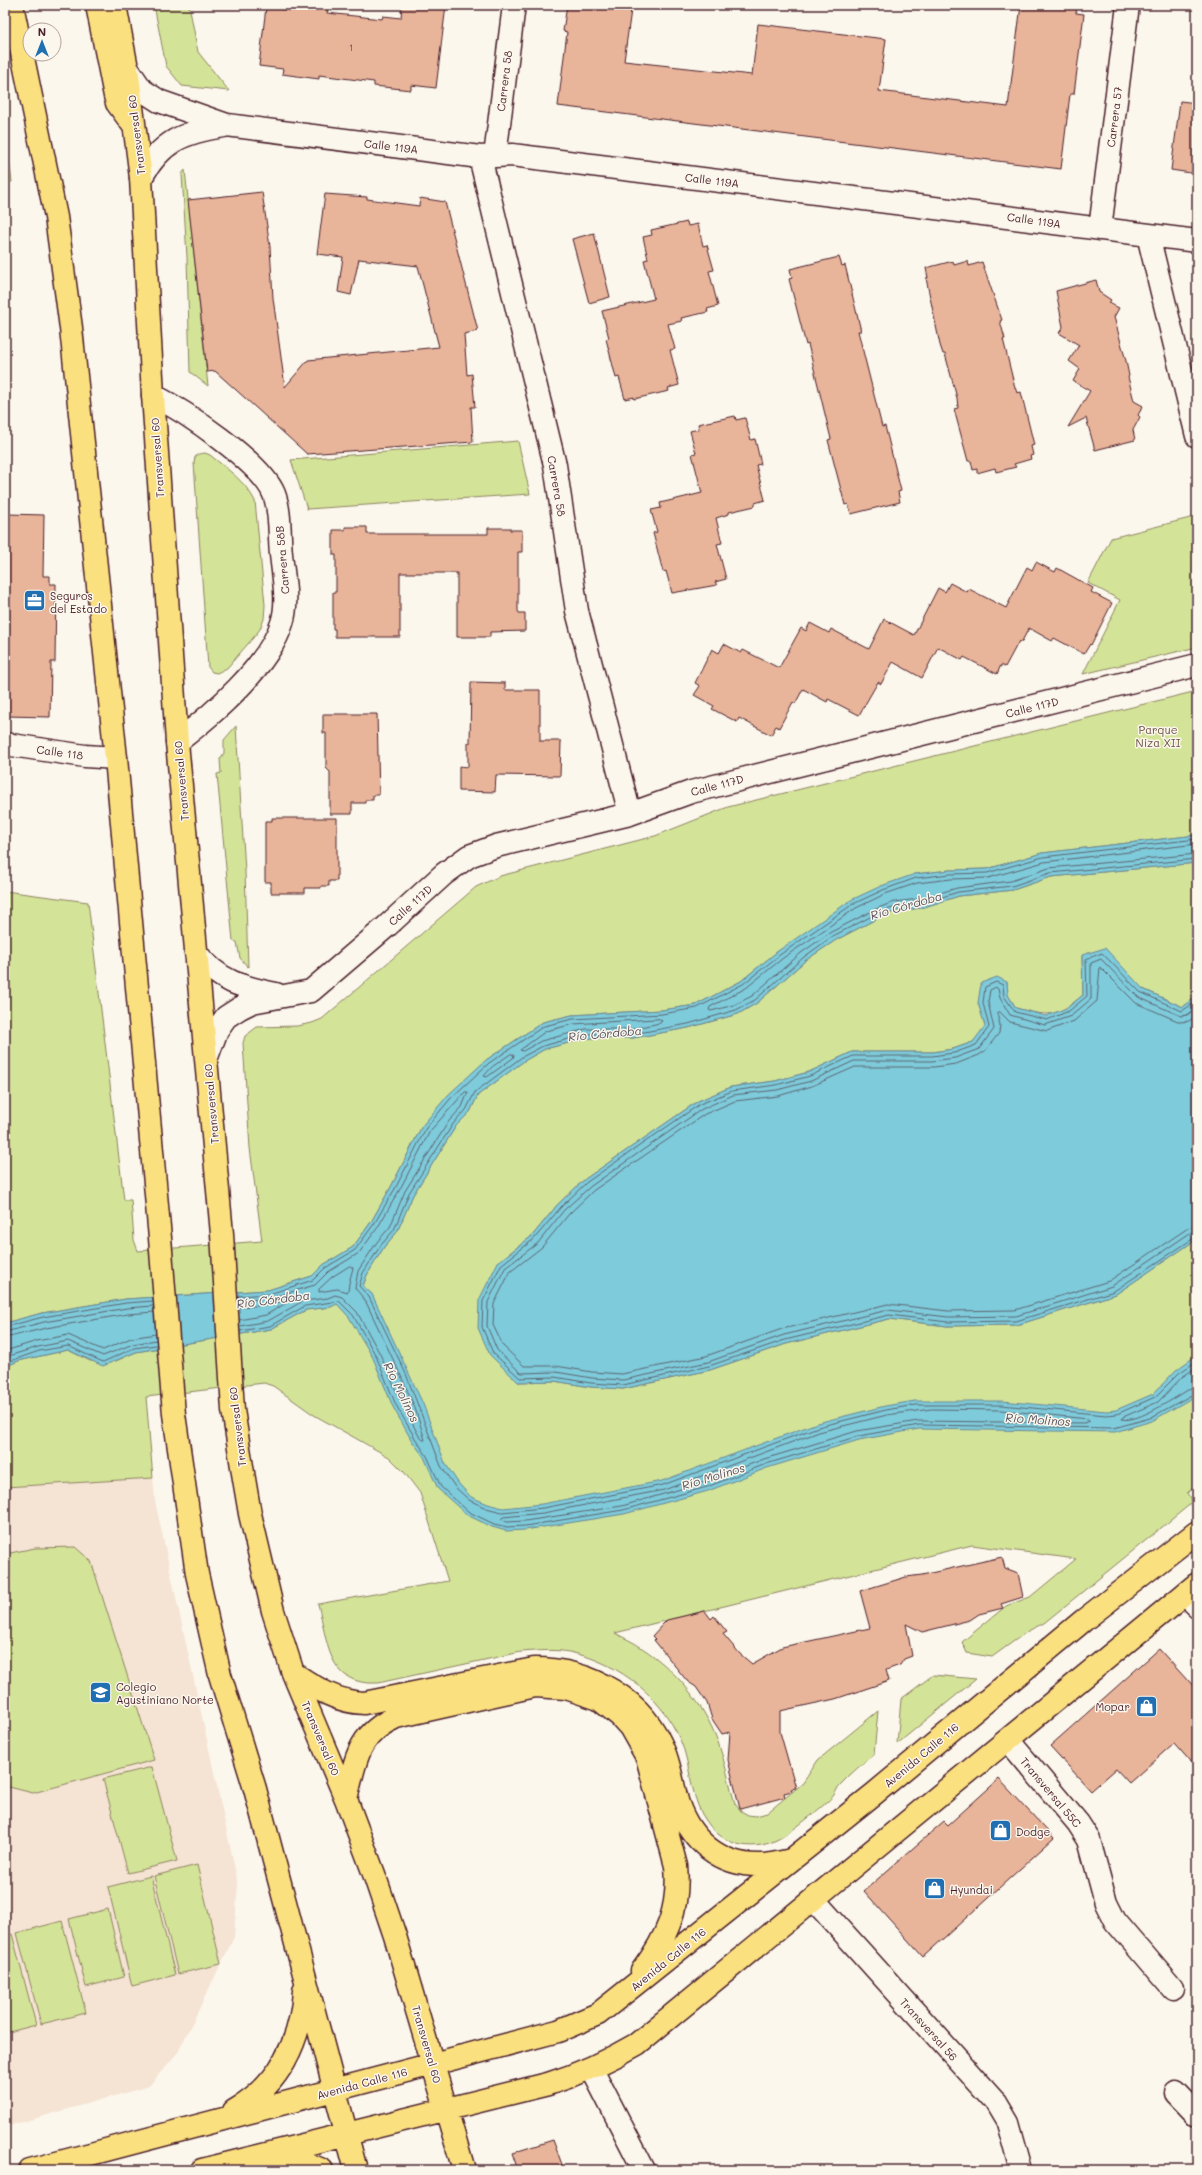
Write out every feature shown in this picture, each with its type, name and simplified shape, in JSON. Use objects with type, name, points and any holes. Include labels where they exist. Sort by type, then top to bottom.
[{"type":"main road","points":[[12,5],[56,216],[70,321],[116,758],[160,1238],[174,1414],[197,1574],[220,1675],[255,1789],[356,2170]]},
{"type":"main road","points":[[97,5],[117,103],[136,129]]},
{"type":"main road","name":"Transversal 60","points":[[115,5],[127,68],[136,129],[141,178],[153,395],[177,742],[222,1234],[233,1410],[250,1514],[273,1611],[293,1673],[346,1798],[395,1936],[464,2170]]},
{"type":"main road","name":"Avenida Calle 116","points":[[30,2170],[558,2031],[578,2024],[598,2014],[792,1860],[1084,1620],[1197,1532]]},
{"type":"main road","points":[[202,2170],[548,2084],[592,2069],[637,2044],[1008,1740],[1194,1593]]},
{"type":"main road","points":[[293,1673],[324,1694],[350,1703],[364,1703],[534,1669],[552,1669],[600,1682],[642,1715],[655,1733],[665,1754],[678,1803],[686,1824],[705,1847],[719,1856],[745,1865],[763,1865],[792,1860]]},
{"type":"main road","points":[[346,1798],[359,1752],[364,1741],[370,1733],[384,1722],[396,1717],[535,1686],[566,1688],[599,1699],[620,1716],[630,1727],[647,1757],[673,1851],[677,1873],[673,1914],[664,1938],[627,1992]]},
{"type":"main road","points":[[218,2120],[245,2105],[263,2089],[287,2059],[297,2037],[303,2013],[305,1989],[302,1964]]},
{"type":"main road","points":[[269,2153],[289,2156],[322,2170]]},
{"type":"street","name":"Carrera 58","points":[[514,5],[487,157],[555,466],[576,611],[630,814]]},
{"type":"street","name":"Carrera 57","points":[[1100,228],[1128,5]]},
{"type":"street","name":"Calle 119A","points":[[127,68],[142,90],[159,101],[227,125],[487,157],[512,155],[1197,241]]},
{"type":"street","name":"Calle 119A","points":[[141,178],[151,159],[165,146],[198,130],[227,125]]},
{"type":"street","points":[[1148,235],[1197,436]]},
{"type":"street","name":"Carrera 58B","points":[[153,395],[180,409],[242,457],[267,482],[274,494],[277,510],[285,600],[282,623],[271,647],[256,667],[226,699],[177,742]]},
{"type":"street","name":"Calle 117D","points":[[207,1057],[218,1030],[226,1017],[252,1002],[284,995],[303,994],[311,991],[387,926],[444,874],[469,856],[496,846],[630,814],[691,792],[1197,665]]},
{"type":"street","name":"Calle 118","points":[[5,744],[84,756],[116,758]]},
{"type":"street","name":"Calle 117D","points":[[196,953],[209,969],[223,979],[261,991],[284,995]]},
{"type":"street","name":"Transversal 55C","points":[[1008,1740],[1078,1823],[1089,1840],[1106,1903],[1115,1921],[1173,1989]]},
{"type":"street","name":"Transversal 56","points":[[814,1900],[995,2101],[1008,2123],[1021,2170]]},
{"type":"street","points":[[592,2069],[644,2170]]},
{"type":"street","points":[[1175,2092],[1197,2116]]},
{"type":"shaded area","name":"Colegio Agustiniano Norte","points":[[153,1478],[155,1501],[238,1883],[234,1937],[178,2052],[149,2086],[5,2127],[5,1487]]},
{"type":"green space","points":[[154,5],[189,5],[198,52],[229,91],[182,86],[166,66]]},
{"type":"green space","points":[[5,126],[12,182],[5,182]]},
{"type":"green space","points":[[185,170],[208,386],[190,372],[187,257],[182,174]]},
{"type":"green space","points":[[518,441],[530,494],[307,509],[291,460]]},
{"type":"green space","points":[[205,453],[210,455],[235,476],[246,487],[255,501],[265,605],[264,619],[260,629],[227,668],[217,673],[212,672],[208,667],[194,463],[195,457],[199,454]]},
{"type":"green space","points":[[1194,517],[1197,529],[1197,647],[1083,674],[1120,600],[1088,583],[1111,538]]},
{"type":"green space","name":"Parque Niza XII","points":[[1197,691],[1197,835],[1042,853],[987,869],[950,870],[915,874],[778,951],[741,981],[696,1005],[662,1010],[572,1015],[543,1022],[486,1060],[422,1126],[371,1222],[353,1247],[323,1265],[312,1276],[268,1290],[126,1299],[42,1313],[5,1323],[5,891],[88,902],[124,1200],[131,1200],[134,1240],[138,1251],[262,1241],[250,1148],[243,1043],[245,1036],[257,1027],[297,1026],[322,1019],[476,887],[500,876],[655,836],[728,807]]},
{"type":"green space","points":[[236,726],[245,871],[248,967],[240,958],[237,942],[233,941],[217,774],[221,773],[220,759],[224,753],[224,740]]},
{"type":"green space","points":[[1197,863],[1197,996],[1183,1007],[1143,989],[1129,976],[1082,956],[1083,995],[1058,1012],[1045,1014],[1016,1008],[1008,995],[1007,982],[978,1003],[986,1026],[973,1042],[953,1049],[933,1052],[852,1052],[809,1072],[775,1081],[731,1087],[698,1101],[585,1179],[558,1204],[532,1236],[498,1262],[518,1382],[554,1381],[591,1387],[623,1389],[710,1370],[786,1344],[889,1319],[947,1326],[1017,1325],[1116,1294],[1197,1239],[1197,1485],[1187,1493],[1193,1502],[1044,1623],[1028,1631],[992,1657],[967,1653],[962,1642],[1006,1606],[1030,1597],[1076,1559],[972,1545],[615,1633],[639,1646],[654,1657],[677,1677],[697,1701],[718,1742],[735,1804],[741,1811],[748,1815],[756,1816],[767,1813],[803,1783],[818,1760],[878,1711],[874,1754],[838,1787],[834,1795],[825,1804],[801,1824],[782,1837],[762,1845],[741,1845],[722,1837],[714,1830],[707,1822],[698,1806],[692,1787],[684,1750],[666,1715],[654,1700],[623,1674],[606,1664],[588,1657],[569,1652],[545,1650],[521,1652],[378,1683],[361,1682],[349,1677],[339,1669],[328,1646],[318,1604],[448,1581],[420,1493],[404,1472],[389,1457],[314,1415],[273,1386],[264,1383],[146,1397],[153,1478],[5,1487],[5,1367],[18,1361],[68,1350],[90,1361],[116,1361],[136,1352],[271,1329],[306,1310],[330,1307],[363,1286],[367,1275],[384,1247],[397,1232],[413,1195],[456,1126],[470,1112],[478,1095],[524,1061],[545,1049],[588,1038],[633,1038],[688,1028],[738,1014],[757,1003],[806,960],[836,940],[882,916],[897,911],[921,908],[959,896],[1013,890],[1051,877]]},
{"type":"green space","points":[[75,1547],[91,1561],[154,1760],[33,1793],[5,1786],[5,1554],[35,1548]]},
{"type":"green space","points":[[933,1675],[976,1679],[897,1744],[901,1699]]},
{"type":"green space","points":[[152,1767],[177,1861],[128,1873],[103,1779]]},
{"type":"green space","points":[[197,1865],[221,1964],[178,1974],[154,1876]]},
{"type":"green space","points":[[151,1876],[175,1975],[132,1986],[108,1887]]},
{"type":"green space","points":[[108,1909],[124,1977],[86,1987],[69,1919]]},
{"type":"green space","points":[[62,1921],[86,2013],[41,2024],[17,1933]]},
{"type":"green space","points":[[12,1934],[36,2025],[5,2033],[5,1936]]},
{"type":"water","points":[[1197,835],[1197,863],[1051,877],[1013,890],[959,896],[921,908],[897,911],[882,916],[836,940],[806,960],[757,1003],[738,1014],[688,1028],[633,1038],[588,1038],[545,1049],[524,1061],[478,1095],[470,1112],[456,1126],[413,1195],[397,1232],[384,1247],[367,1275],[363,1286],[372,1294],[423,1404],[445,1463],[459,1484],[471,1497],[503,1508],[542,1504],[662,1481],[817,1423],[885,1406],[915,1401],[1002,1401],[1106,1411],[1116,1410],[1153,1394],[1176,1370],[1197,1355],[1197,1395],[1152,1421],[1115,1432],[919,1429],[859,1440],[767,1468],[708,1491],[624,1514],[525,1530],[506,1531],[492,1527],[467,1515],[438,1489],[424,1457],[412,1441],[393,1407],[373,1358],[349,1317],[337,1304],[331,1307],[306,1310],[271,1329],[136,1352],[103,1366],[68,1350],[18,1361],[5,1367],[5,1323],[42,1313],[126,1299],[268,1290],[312,1276],[323,1265],[353,1247],[371,1222],[422,1126],[448,1095],[486,1060],[543,1022],[572,1015],[662,1010],[696,1005],[741,981],[778,951],[851,900],[881,886],[915,874],[950,870],[987,869],[1042,853]]},
{"type":"water","points":[[1105,948],[1143,989],[1183,1007],[1197,996],[1197,1239],[1116,1294],[1017,1325],[947,1326],[889,1319],[786,1344],[710,1370],[623,1389],[591,1387],[554,1381],[518,1382],[490,1355],[478,1328],[479,1300],[498,1262],[532,1236],[558,1204],[585,1179],[698,1101],[731,1087],[775,1081],[809,1072],[852,1052],[933,1052],[953,1049],[973,1042],[985,1026],[978,1003],[981,983],[997,977],[1007,982],[1008,995],[1016,1008],[1046,1016],[1067,1008],[1083,995],[1082,955]]},
{"type":"building","points":[[291,5],[328,9],[327,13],[382,19],[383,16],[401,18],[402,5],[446,5],[436,88],[411,85],[411,90],[374,86],[374,82],[319,75],[319,79],[282,74],[283,69],[259,66],[266,7],[290,10]]},
{"type":"building","points":[[567,5],[620,5],[620,8],[631,10],[624,61],[752,75],[758,24],[886,39],[879,91],[1008,107],[1021,5],[1077,5],[1076,13],[1084,14],[1074,94],[1070,94],[1061,169],[558,106],[567,32],[563,31]]},
{"type":"building","points":[[1180,101],[1197,103],[1197,174],[1171,170]]},
{"type":"building","points":[[262,192],[270,247],[273,298],[285,387],[308,360],[439,347],[418,266],[359,259],[351,295],[338,292],[343,257],[317,254],[325,194],[367,197],[367,199],[419,206],[420,198],[445,202],[478,331],[464,334],[467,375],[472,374],[475,407],[471,407],[473,442],[307,454],[215,371],[207,372],[188,200]]},
{"type":"building","points":[[687,222],[688,226],[698,224],[703,246],[707,245],[714,270],[709,271],[718,306],[707,309],[708,312],[681,318],[682,321],[668,324],[675,349],[670,350],[679,385],[668,388],[669,391],[634,399],[634,397],[625,399],[619,377],[616,378],[606,339],[609,338],[602,311],[654,299],[644,260],[648,259],[643,237],[652,235],[651,230]]},
{"type":"building","points":[[594,233],[610,297],[589,303],[572,239]]},
{"type":"building","points":[[839,257],[842,266],[845,265],[861,331],[858,331],[882,427],[885,426],[901,491],[898,492],[900,502],[851,514],[848,504],[845,505],[828,440],[831,439],[808,344],[806,345],[789,279],[792,278],[790,269]]},
{"type":"building","points":[[953,261],[954,265],[968,261],[969,266],[982,262],[1002,320],[1000,321],[1005,339],[1003,339],[1014,384],[1017,393],[1021,392],[1034,445],[1031,446],[1033,455],[1030,456],[1031,459],[1014,464],[1016,467],[996,472],[995,468],[977,473],[977,469],[973,470],[971,461],[968,461],[954,409],[958,408],[957,398],[945,354],[943,354],[940,345],[926,278],[928,278],[926,268]]},
{"type":"building","points":[[1096,280],[1099,292],[1111,300],[1109,303],[1119,308],[1114,317],[1126,361],[1128,377],[1134,401],[1143,406],[1138,415],[1140,417],[1133,430],[1135,440],[1095,450],[1086,418],[1068,427],[1090,391],[1073,381],[1080,369],[1069,361],[1079,345],[1059,333],[1063,327],[1056,291]]},
{"type":"building","points":[[735,416],[736,420],[745,418],[751,440],[755,439],[761,464],[756,465],[765,500],[755,503],[755,506],[729,512],[729,514],[716,518],[722,543],[717,544],[726,579],[715,582],[717,585],[672,593],[666,571],[663,572],[653,533],[657,532],[651,510],[661,508],[660,503],[702,493],[692,454],[696,453],[690,431],[699,429],[698,424]]},
{"type":"building","points":[[8,514],[44,515],[43,576],[50,576],[50,584],[56,584],[55,662],[51,662],[50,717],[5,716],[5,584]]},
{"type":"building","points":[[345,527],[367,527],[367,534],[488,534],[488,528],[510,528],[510,530],[522,530],[522,552],[518,552],[518,611],[519,613],[525,613],[525,631],[490,632],[490,637],[457,637],[457,573],[400,573],[400,637],[335,637],[335,629],[333,629],[333,592],[336,592],[336,555],[333,555],[333,530],[345,530]]},
{"type":"building","points":[[1036,562],[1055,572],[1057,568],[1093,588],[1091,592],[1112,603],[1091,645],[1090,644],[1084,654],[1054,638],[1052,641],[1029,628],[1021,643],[1019,641],[1005,667],[1001,665],[997,674],[964,657],[962,660],[938,647],[922,678],[893,662],[881,684],[878,682],[859,715],[828,699],[827,702],[803,689],[795,704],[793,702],[779,728],[776,726],[771,735],[739,718],[737,722],[712,709],[714,706],[694,695],[700,686],[695,683],[712,649],[719,653],[724,644],[741,653],[743,650],[779,668],[801,628],[806,631],[810,623],[829,633],[831,629],[869,649],[884,619],[914,635],[938,588],[945,592],[950,583],[967,592],[969,589],[1006,608],[1027,567],[1032,570]]},
{"type":"building","points":[[471,682],[505,683],[505,690],[540,690],[540,741],[561,741],[560,776],[496,775],[495,792],[459,791],[459,766],[468,767]]},
{"type":"building","points":[[323,714],[377,714],[379,795],[373,795],[373,800],[365,800],[365,803],[352,803],[352,814],[330,814],[330,772],[326,768],[326,733],[323,733]]},
{"type":"building","points":[[272,818],[337,818],[337,881],[329,881],[329,886],[321,886],[321,888],[305,888],[305,893],[271,893],[271,882],[265,882],[265,821],[272,821]]},
{"type":"building","points":[[1002,1557],[1005,1568],[1018,1573],[1023,1597],[1001,1604],[1003,1608],[979,1614],[970,1620],[922,1632],[906,1624],[912,1656],[904,1659],[900,1665],[886,1670],[889,1681],[835,1699],[780,1711],[780,1732],[796,1788],[791,1789],[792,1791],[784,1793],[785,1797],[740,1809],[728,1760],[730,1732],[722,1734],[712,1719],[707,1703],[696,1687],[687,1681],[652,1636],[667,1620],[705,1611],[711,1619],[714,1616],[727,1632],[723,1634],[740,1654],[752,1664],[782,1647],[870,1628],[860,1591],[906,1577],[922,1575]]},
{"type":"building","name":"Mopar","points":[[1159,1649],[1197,1691],[1197,1769],[1174,1743],[1129,1783],[1116,1769],[1091,1791],[1050,1746]]},
{"type":"building","name":"Hyundai","points":[[999,1779],[1054,1838],[923,1957],[864,1891],[944,1821],[948,1825]]},
{"type":"building","points":[[553,2140],[564,2170],[518,2170],[512,2153]]},
{"type":"place","name":"Seguros del Estado","points":[[34,601]]},
{"type":"place","name":"Colegio Agustiniano Norte","points":[[101,1692]]},
{"type":"place","name":"Mopar","points":[[1146,1706]]},
{"type":"place","name":"Dodge","points":[[1001,1831]]},
{"type":"place","name":"Hyundai","points":[[934,1889]]},
{"type":"water label","name":"Río Córdoba","points":[[906,905]]},
{"type":"water label","name":"Río Córdoba","points":[[605,1033]]},
{"type":"water label","name":"Río Córdoba","points":[[273,1299]]},
{"type":"water label","name":"Río Molinos","points":[[402,1392]]},
{"type":"water label","name":"Río Molinos","points":[[1038,1419]]},
{"type":"water label","name":"Río Molinos","points":[[713,1476]]}]
